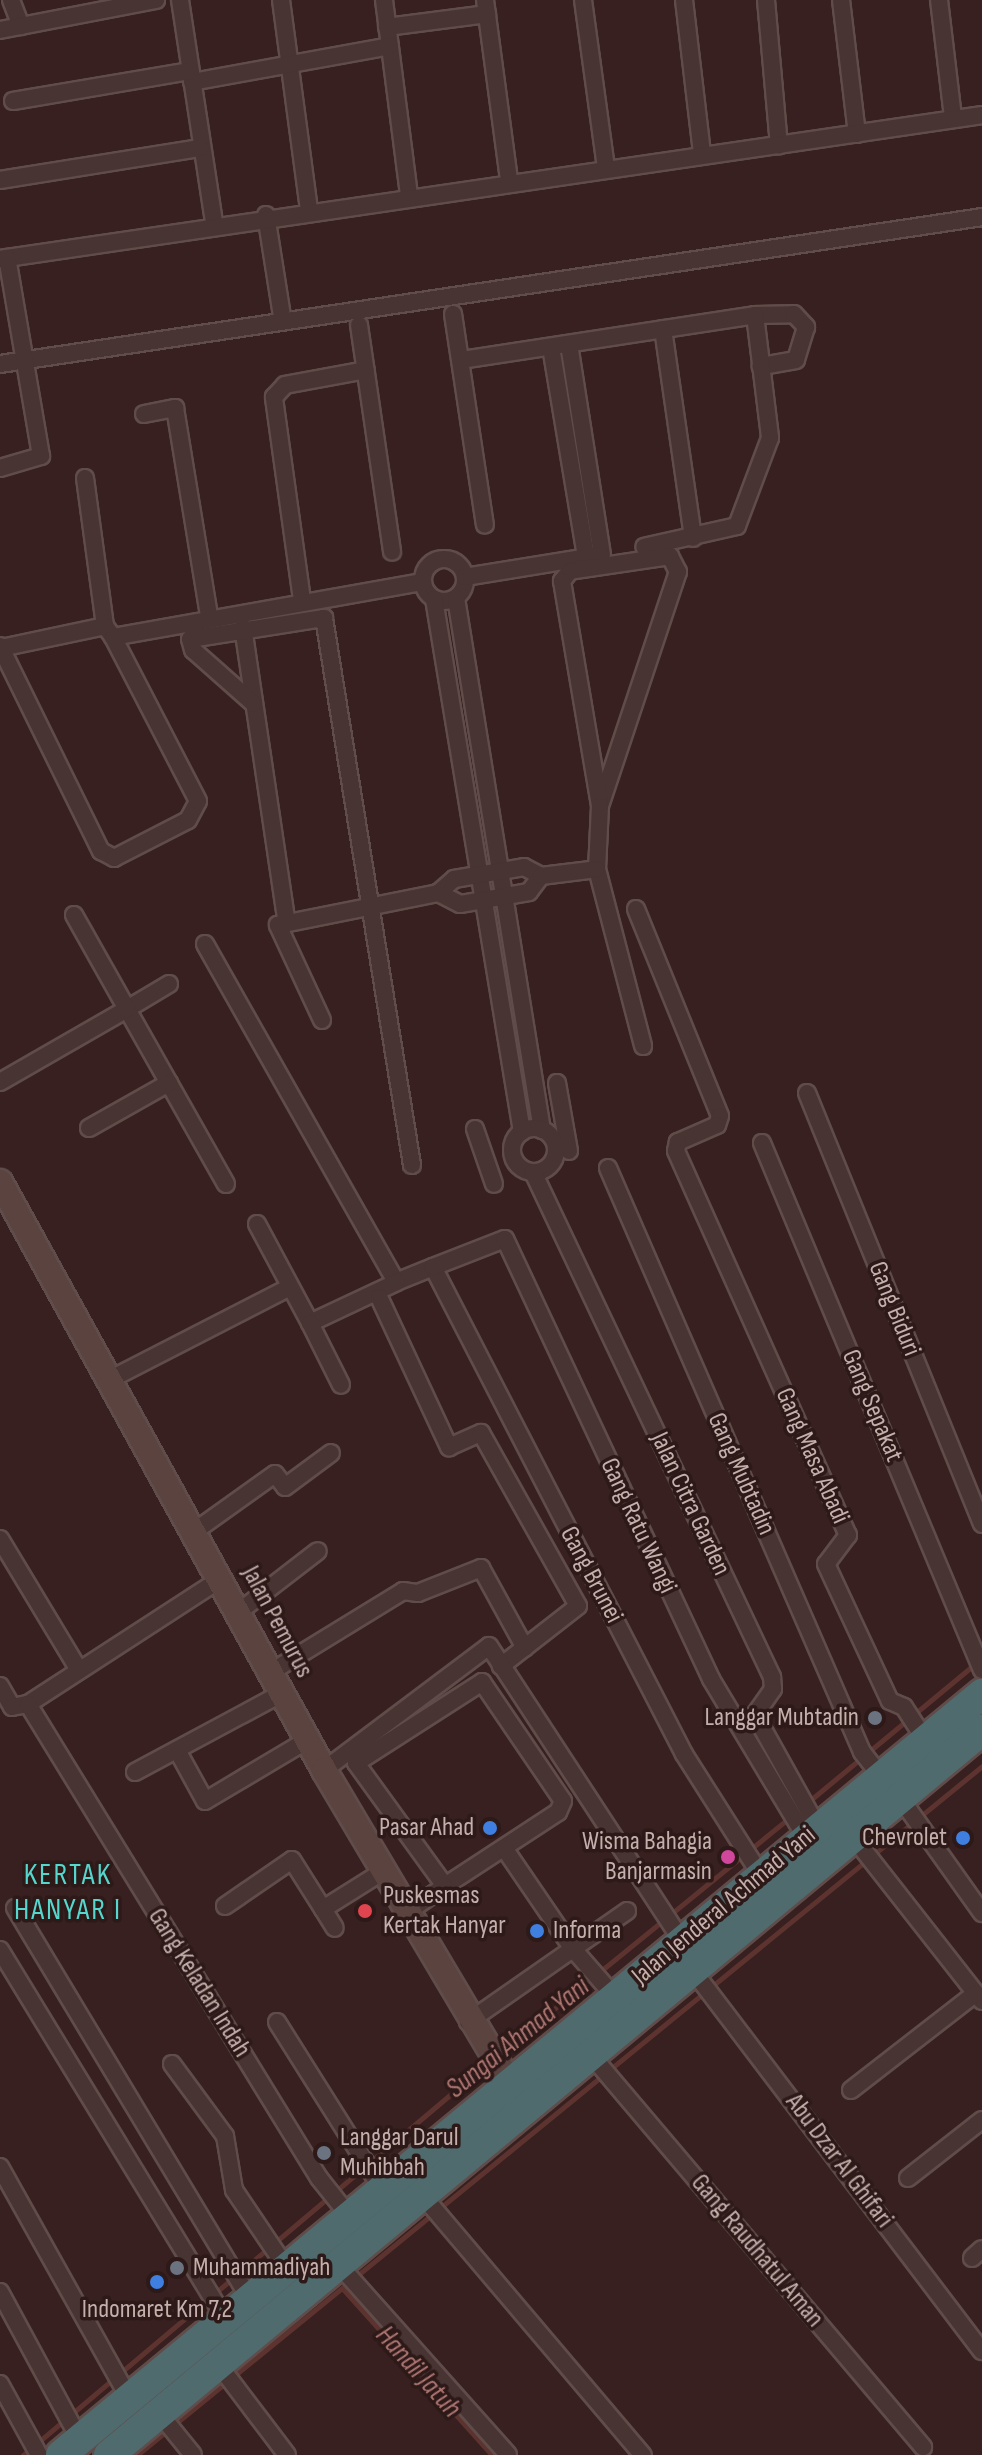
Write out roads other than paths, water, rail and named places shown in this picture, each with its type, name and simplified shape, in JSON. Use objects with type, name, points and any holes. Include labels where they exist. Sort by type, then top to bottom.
[{"type":"highway","name":"Jalan Jenderal Achmad Yani","points":[[55,2440],[144,2403],[226,2374],[344,2271],[433,2208],[603,2070],[688,1956],[751,1863],[980,1671]]},
{"type":"highway","name":"Jalan Jenderal Achmad Yani","points":[[117,2453],[144,2403],[216,2303],[498,2066],[602,1982],[688,1956],[867,1855],[913,1816],[982,1730]]},
{"type":"street","points":[[11,0],[21,26]]},
{"type":"street","points":[[0,30],[156,0]]},
{"type":"street","points":[[180,0],[200,148],[214,223]]},
{"type":"street","points":[[281,0],[309,209]]},
{"type":"street","points":[[384,0],[409,194]]},
{"type":"street","points":[[583,0],[606,168]]},
{"type":"street","points":[[684,0],[702,154]]},
{"type":"street","points":[[766,0],[779,145]]},
{"type":"street","points":[[841,0],[857,134]]},
{"type":"street","points":[[939,0],[953,118]]},
{"type":"street","points":[[387,27],[486,7],[509,181]]},
{"type":"street","points":[[13,101],[290,65],[390,46]]},
{"type":"street","points":[[0,468],[41,458],[26,360],[3,258],[409,194],[982,115]]},
{"type":"street","points":[[0,180],[200,148]]},
{"type":"street","points":[[266,215],[283,322]]},
{"type":"street","points":[[0,364],[982,217]]},
{"type":"street","points":[[453,314],[485,525]]},
{"type":"street","points":[[462,360],[755,315],[794,314],[806,327],[796,360],[761,366]]},
{"type":"street","points":[[465,577],[693,538],[737,526],[770,438],[755,315]]},
{"type":"street","points":[[359,325],[392,552]]},
{"type":"street","points":[[663,329],[693,538]]},
{"type":"street","points":[[569,344],[594,556]]},
{"type":"street","points":[[551,347],[594,556]]},
{"type":"street","points":[[302,600],[274,397],[285,385],[366,370]]},
{"type":"street","points":[[144,414],[175,408],[209,616]]},
{"type":"street","points":[[85,478],[109,631],[198,801],[188,820],[114,858],[101,851],[0,647],[109,631],[209,616],[423,582]]},
{"type":"street","points":[[600,806],[678,572],[676,561],[664,555],[563,577],[600,806],[597,869],[643,1046]]},
{"type":"street","points":[[423,582],[428,566],[441,559],[454,561],[465,577]]},
{"type":"street","points":[[465,577],[456,598],[504,897],[558,1137]]},
{"type":"street","points":[[423,582],[434,599],[522,1132],[513,1155],[491,1177],[475,1129]]},
{"type":"street","points":[[434,599],[456,598]]},
{"type":"street","points":[[254,704],[189,643],[195,635],[320,615],[412,1165]]},
{"type":"street","points":[[243,627],[284,920],[278,934],[322,1020]]},
{"type":"street","points":[[284,920],[438,893],[454,879],[524,867],[541,876],[597,869]]},
{"type":"street","points":[[438,893],[460,904],[504,897],[529,892],[541,876]]},
{"type":"street","name":"Gang Masa Abadi","points":[[636,909],[720,1116],[717,1125],[678,1142],[676,1151],[848,1535],[826,1564],[890,1701],[916,1724]]},
{"type":"street","points":[[74,915],[226,1184]]},
{"type":"street","points":[[205,944],[397,1282]]},
{"type":"street","points":[[0,1082],[169,984]]},
{"type":"street","points":[[89,1128],[169,1083]]},
{"type":"street","points":[[483,1146],[497,1139],[533,1172],[547,1167],[558,1137],[557,1083]]},
{"type":"street","name":"Gang Biduri","points":[[807,1093],[982,1524]]},
{"type":"street","points":[[522,1132],[558,1137]]},
{"type":"street","name":"Gang Sepakat","points":[[762,1143],[980,1671]]},
{"type":"street","name":"Gang Mubtadin","points":[[608,1168],[870,1762]]},
{"type":"street","name":"Jalan Citra Garden","points":[[533,1172],[772,1677],[773,1689],[755,1715],[801,1818]]},
{"type":"street","name":"Jalan Pemurus","points":[[0,1182],[222,1578],[327,1775],[468,2022],[498,2066]]},
{"type":"street","points":[[257,1224],[341,1385]]},
{"type":"street","name":"Gang Ratu Wangi","points":[[433,1267],[470,1250],[505,1239],[711,1679],[801,1818]]},
{"type":"street","points":[[310,1323],[433,1267]]},
{"type":"street","name":"Gang Brunei","points":[[433,1267],[684,1754],[751,1863]]},
{"type":"street","points":[[109,1380],[290,1287]]},
{"type":"street","points":[[327,1775],[489,1646],[501,1666],[578,1606],[481,1433],[449,1447],[379,1297]]},
{"type":"street","points":[[195,1531],[275,1474],[285,1487],[331,1453]]},
{"type":"street","points":[[0,1539],[79,1670]]},
{"type":"street","points":[[240,1611],[318,1551]]},
{"type":"street","points":[[135,1772],[177,1750],[403,1591],[418,1593],[481,1568],[525,1648]]},
{"type":"street","points":[[0,1686],[12,1707],[28,1704],[222,1578]]},
{"type":"street","name":"Abu Dzar Al Ghifari","points":[[501,1666],[688,1956],[982,2351]]},
{"type":"street","points":[[327,1775],[356,1763],[482,1682],[563,1801],[504,1848],[406,1913]]},
{"type":"street","name":"Gang Keladan Indah","points":[[28,1704],[340,2201]]},
{"type":"street","points":[[177,1750],[205,1801],[309,1739]]},
{"type":"street","points":[[356,1763],[445,1886]]},
{"type":"street","points":[[913,1816],[982,1913]]},
{"type":"street","points":[[504,1848],[573,1949],[602,1982]]},
{"type":"street","points":[[851,2090],[979,1997],[867,1855]]},
{"type":"street","points":[[225,1906],[292,1860],[335,1928]]},
{"type":"street","points":[[323,1909],[382,1872]]},
{"type":"street","points":[[15,1908],[240,2283]]},
{"type":"street","points":[[468,2022],[627,1911]]},
{"type":"street","points":[[0,1950],[216,2303]]},
{"type":"street","points":[[277,2022],[372,2174]]},
{"type":"street","points":[[172,2064],[225,2136],[234,2190],[276,2254]]},
{"type":"street","name":"Gang Raudhatul Aman","points":[[603,2070],[923,2447]]},
{"type":"street","points":[[908,2178],[982,2120]]},
{"type":"street","points":[[0,2167],[144,2403],[193,2455]]},
{"type":"street","points":[[433,2208],[643,2455]]},
{"type":"street","points":[[344,2271],[508,2455]]},
{"type":"street","points":[[0,2292],[55,2440]]},
{"type":"street","points":[[226,2374],[287,2455]]},
{"type":"street","points":[[0,2384],[55,2440]]},
{"type":"waterway","name":"Sungai Ahmad Yani","points":[[808,1802],[976,1663]]},
{"type":"waterway","name":"Sungai Ahmad Yani","points":[[137,2455],[982,1766]]},
{"type":"waterway","name":"Sungai Ahmad Yani","points":[[501,2052],[791,1816]]},
{"type":"waterway","name":"Sungai Ahmad Yani","points":[[23,2455],[490,2061]]},
{"type":"waterway","name":"Handil Jatuh","points":[[343,2289],[492,2455]]},
{"type":"place","name":"Langgar Mubtadin","points":[[875,1718]]},
{"type":"place","name":"Pasar Ahad","points":[[490,1828]]},
{"type":"place","name":"Chevrolet","points":[[963,1838]]},
{"type":"place","name":"Wisma Bahagia Banjarmasin","points":[[728,1857]]},
{"type":"place","name":"Puskesmas Kertak Hanyar","points":[[365,1911]]},
{"type":"place","name":"Informa","points":[[537,1931]]},
{"type":"place","name":"Langgar Darul Muhibbah","points":[[324,2153]]},
{"type":"place","name":"Muhammadiyah","points":[[177,2268]]},
{"type":"place","name":"Indomaret Km 7,2","points":[[157,2282]]},
{"type":"district","name":"KERTAK HANYAR I","points":[[68,1892]]}]
